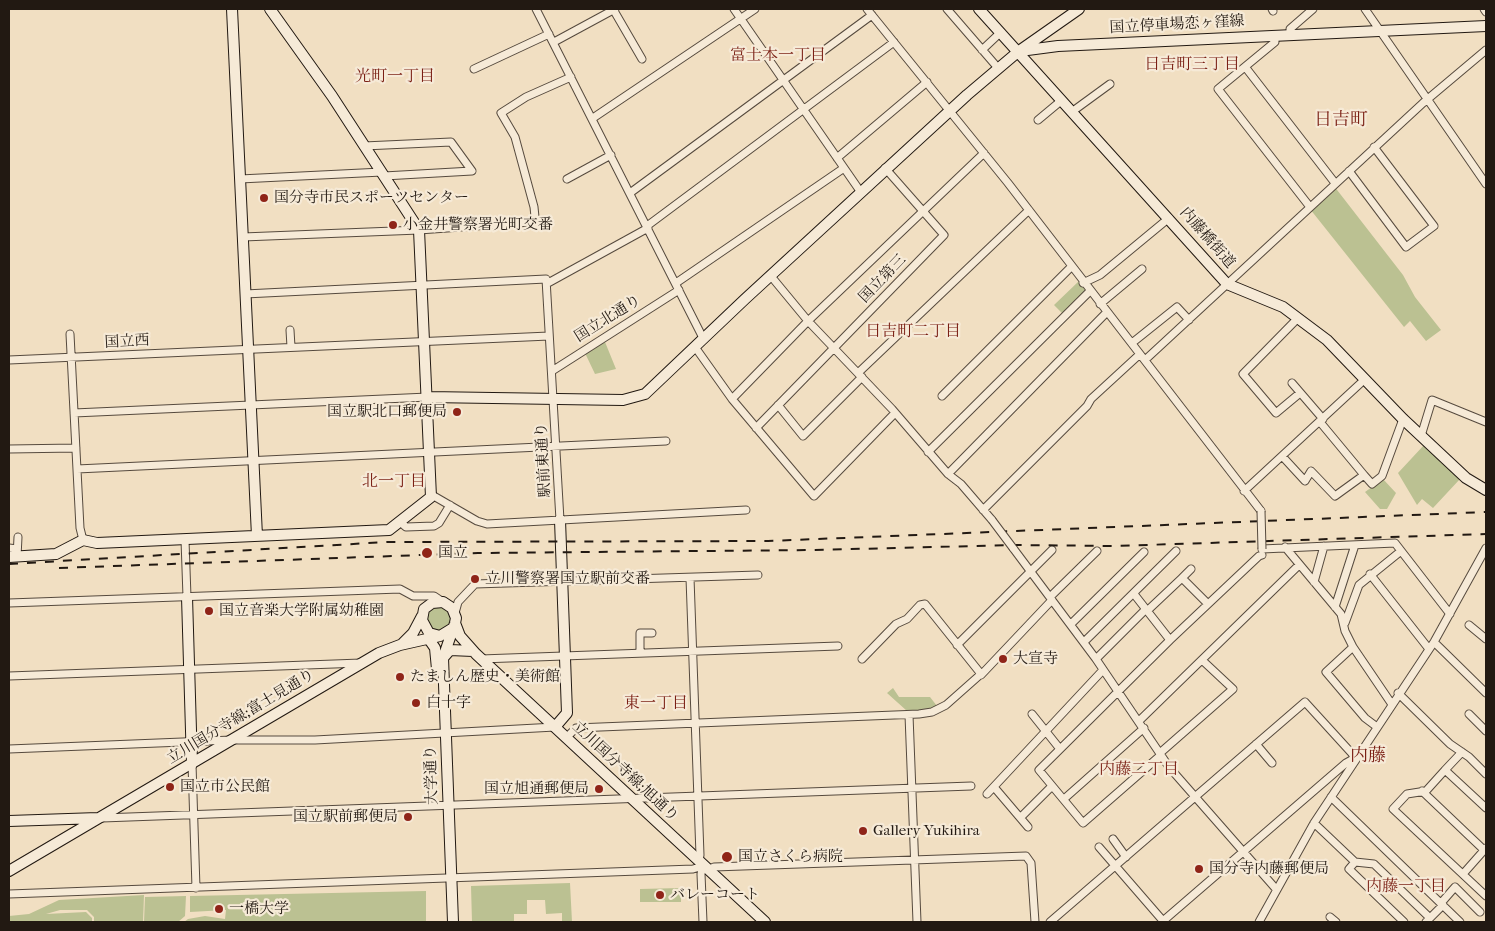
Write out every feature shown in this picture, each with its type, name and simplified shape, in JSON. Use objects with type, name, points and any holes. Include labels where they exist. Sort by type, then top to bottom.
[{"type":"main road","points":[[232,9],[256,536]]},
{"type":"main road","points":[[14,554],[56,554],[83,540],[97,543],[389,530],[427,502],[432,495],[419,230],[332,96],[270,9]]},
{"type":"main road","name":"内藤橋街道","points":[[979,9],[1019,51],[1227,284],[1284,307],[1327,340],[1364,380],[1421,436],[1466,478],[1486,490]]},
{"type":"main road","points":[[428,397],[623,400],[645,394],[860,191],[950,110],[1019,51],[1079,9]]},
{"type":"main road","name":"国立停車場恋ヶ窪線","points":[[1019,51],[1058,46],[1486,26]]},
{"type":"main road","points":[[1052,27],[1051,38],[1058,46]]},
{"type":"main road","points":[[555,727],[567,714],[560,520]]},
{"type":"main road","points":[[187,597],[192,764]]},
{"type":"main road","points":[[400,645],[417,627],[428,605],[443,602],[452,608],[455,622]]},
{"type":"main road","points":[[422,616],[426,630],[444,640],[473,651]]},
{"type":"main road","name":"大学通り","points":[[447,922],[448,878],[440,658],[444,640],[455,622]]},
{"type":"main road","name":"立川国分寺線;旭通り","points":[[455,622],[465,642],[481,659],[765,922]]},
{"type":"main road","points":[[417,627],[428,638],[444,640]]},
{"type":"main road","name":"大学通り","points":[[428,638],[440,658]]},
{"type":"main road","name":"立川国分寺線;富士見通り","points":[[9,871],[379,653],[400,645],[428,638]]},
{"type":"main road","points":[[400,645],[417,644],[424,646],[440,658],[450,650],[473,651]]},
{"type":"main road","points":[[9,821],[99,818]]},
{"type":"main road","name":"大学通り","points":[[448,878],[453,922]]},
{"type":"street","points":[[536,9],[704,338]]},
{"type":"street","points":[[554,42],[614,9],[642,59]]},
{"type":"street","points":[[734,9],[860,191]]},
{"type":"street","points":[[593,118],[755,9]]},
{"type":"street","points":[[948,9],[998,68]]},
{"type":"street","points":[[1290,35],[1290,29],[1313,9]]},
{"type":"street","points":[[1365,9],[1486,184]]},
{"type":"street","points":[[630,193],[782,80],[869,12],[984,152],[1106,313],[1261,511],[1262,552]]},
{"type":"street","points":[[982,50],[1001,32]]},
{"type":"street","points":[[474,69],[549,34]]},
{"type":"street","points":[[1275,36],[1275,42],[1246,68],[1218,89],[1310,207]]},
{"type":"street","points":[[245,294],[546,279],[548,283],[647,227],[802,108],[894,42]]},
{"type":"street","points":[[983,510],[1087,406],[1091,399],[1189,320],[1428,98],[1486,50]]},
{"type":"street","points":[[1246,68],[1335,183]]},
{"type":"street","points":[[242,237],[419,230],[531,222],[535,217],[534,207],[515,137],[501,113],[526,97],[571,77]]},
{"type":"street","points":[[837,158],[927,82]]},
{"type":"street","points":[[1074,112],[1110,84]]},
{"type":"street","points":[[1038,120],[1062,100]]},
{"type":"street","points":[[240,179],[472,171],[451,142],[364,146]]},
{"type":"street","points":[[1349,171],[1406,247],[1434,226],[1374,148]]},
{"type":"street","points":[[732,399],[808,322],[984,152]]},
{"type":"street","points":[[568,179],[611,155]]},
{"type":"street","points":[[676,283],[844,168]]},
{"type":"street","name":"国立第三","points":[[756,428],[944,235],[885,168]]},
{"type":"street","points":[[778,405],[803,436],[860,375],[1028,210]]},
{"type":"street","points":[[1083,283],[1100,275],[1169,218]]},
{"type":"street","points":[[942,396],[1071,267]]},
{"type":"street","points":[[1100,304],[1142,270]]},
{"type":"street","points":[[770,276],[808,322],[860,375],[948,474],[961,484],[992,520],[1071,624],[1161,754],[1194,797],[1276,889]]},
{"type":"street","name":"駅前東通り","points":[[548,283],[549,336],[555,399],[560,520]]},
{"type":"street","name":"国立北通り","points":[[552,371],[680,290]]},
{"type":"street","points":[[928,452],[1090,290]]},
{"type":"street","points":[[1132,344],[1177,307],[1189,320]]},
{"type":"street","points":[[948,474],[1106,313]]},
{"type":"street","points":[[1298,318],[1243,374],[1276,413],[1300,393]]},
{"type":"street","points":[[290,330],[291,347]]},
{"type":"street","points":[[70,334],[80,528],[83,540]]},
{"type":"street","name":"国立西","points":[[9,360],[549,336]]},
{"type":"street","points":[[695,347],[732,399],[814,496],[895,414]]},
{"type":"street","points":[[1244,490],[1322,421],[1364,380]]},
{"type":"street","points":[[1292,384],[1372,484],[1382,476],[1403,419]]},
{"type":"street","points":[[74,413],[428,397]]},
{"type":"street","points":[[1421,436],[1432,400],[1486,422]]},
{"type":"street","points":[[77,469],[666,441]]},
{"type":"street","points":[[9,449],[76,448]]},
{"type":"street","points":[[1282,456],[1305,481],[1311,470],[1335,496],[1364,475]]},
{"type":"street","points":[[432,495],[482,523],[746,510]]},
{"type":"street","points":[[400,522],[406,527],[434,526],[439,523],[450,506]]},
{"type":"street","points":[[14,554],[18,537]]},
{"type":"street","points":[[185,540],[187,597]]},
{"type":"street","points":[[1202,660],[1233,690],[1083,823],[1040,770],[1118,691],[1262,552],[1285,547],[1395,543],[1450,614]]},
{"type":"street","points":[[1335,608],[1356,545]]},
{"type":"street","points":[[1314,582],[1324,546]]},
{"type":"street","points":[[1285,547],[1343,619],[1344,627],[1353,647],[1391,703]]},
{"type":"street","points":[[9,548],[14,554]]},
{"type":"street","points":[[1258,922],[1314,823],[1391,703],[1434,642],[1486,548]]},
{"type":"street","points":[[957,645],[1052,550]]},
{"type":"street","points":[[981,675],[1097,550]]},
{"type":"street","points":[[1084,642],[1176,551]]},
{"type":"street","points":[[1344,627],[1359,585],[1370,574],[1401,551]]},
{"type":"street","points":[[1071,624],[1144,552]]},
{"type":"street","points":[[1139,721],[1299,566]]},
{"type":"street","points":[[1096,659],[1191,569]]},
{"type":"street","points":[[1370,574],[1429,649]]},
{"type":"street","points":[[455,622],[458,602],[475,584],[758,575]]},
{"type":"street","points":[[690,578],[698,795],[704,866],[701,874],[704,922]]},
{"type":"street","points":[[1182,578],[1208,604]]},
{"type":"street","points":[[9,603],[400,589],[413,596],[432,596],[443,602]]},
{"type":"street","points":[[1134,594],[1170,640]]},
{"type":"street","points":[[566,737],[576,728],[909,715],[932,712],[946,705],[981,674],[925,604],[920,605],[907,619],[896,624],[862,659]]},
{"type":"street","points":[[1469,625],[1486,639]]},
{"type":"street","points":[[640,652],[640,633],[652,632]]},
{"type":"street","points":[[1434,642],[1486,693]]},
{"type":"street","points":[[481,659],[838,646]]},
{"type":"street","points":[[1353,647],[1326,672],[1365,718],[1377,727]]},
{"type":"street","points":[[9,676],[363,663]]},
{"type":"street","points":[[987,794],[1044,730],[1103,670]]},
{"type":"street","points":[[1398,693],[1450,744],[1462,752],[1486,774]]},
{"type":"street","points":[[1050,922],[1305,702],[1356,758]]},
{"type":"street","points":[[1032,714],[1060,749]]},
{"type":"street","points":[[1469,714],[1486,731]]},
{"type":"street","points":[[909,715],[917,922]]},
{"type":"street","points":[[9,749],[232,740],[314,740],[555,727]]},
{"type":"street","points":[[1064,799],[1144,728]]},
{"type":"street","points":[[1256,744],[1272,763]]},
{"type":"street","points":[[1462,752],[1426,791],[1407,794],[1393,809],[1486,896]]},
{"type":"street","points":[[1099,847],[1163,922],[1346,763],[1356,758]]},
{"type":"street","points":[[192,764],[196,888]]},
{"type":"street","points":[[1445,770],[1486,808]]},
{"type":"street","points":[[99,818],[971,786]]},
{"type":"street","points":[[1021,817],[1052,786]]},
{"type":"street","points":[[994,787],[1028,827]]},
{"type":"street","points":[[1422,792],[1485,849],[1463,874]]},
{"type":"street","points":[[1331,797],[1460,922]]},
{"type":"street","points":[[1314,823],[1355,862],[1374,864],[1428,920],[1455,887],[1480,912]]},
{"type":"street","points":[[1113,839],[1126,856]]},
{"type":"street","points":[[9,894],[693,869],[704,866],[1026,856],[1031,863],[1035,922]]},
{"type":"street","points":[[1355,862],[1349,869],[1404,922]]},
{"type":"green space","points":[[1334,186],[1403,275],[1415,297],[1441,330],[1426,341],[1410,321],[1404,327],[1310,209]]},
{"type":"green space","points":[[1079,281],[1086,291],[1063,314],[1054,305]]},
{"type":"green space","points":[[605,342],[616,369],[595,374],[585,353]]},
{"type":"green space","points":[[1424,445],[1460,479],[1433,508],[1422,499],[1417,505],[1398,473]]},
{"type":"green space","points":[[1383,479],[1396,493],[1387,509],[1380,509],[1365,492]]},
{"type":"green space","points":[[438,605],[449,610],[452,622],[444,631],[431,630],[425,615],[427,611]]},
{"type":"green space","points":[[893,688],[899,697],[930,697],[937,706],[925,710],[907,711],[887,693]]},
{"type":"green space","points":[[570,883],[572,922],[562,922],[562,913],[546,914],[545,900],[527,900],[527,914],[514,914],[514,922],[472,922],[471,886]]},
{"type":"green space","name":"バレーコート","points":[[681,888],[681,902],[640,902],[640,889]]},
{"type":"green space","points":[[426,891],[426,922],[184,922],[188,919],[205,916],[225,919],[226,910],[190,912],[190,896]]},
{"type":"green space","points":[[144,895],[143,922],[94,922],[94,917],[87,910],[60,910],[46,914],[86,912],[92,918],[92,922],[9,922],[9,916],[29,914],[59,900]]},
{"type":"green space","points":[[186,896],[185,916],[178,922],[144,922],[145,897]]},
{"type":"railway","points":[[9,564],[387,542],[768,541],[1486,512]]},
{"type":"railway","points":[[59,568],[478,553],[814,550],[1015,545],[1114,546],[1486,534]]},
{"type":"place","name":"国分寺市民スポーツセンター","points":[[264,198]]},
{"type":"place","name":"小金井警察署光町交番","points":[[393,225]]},
{"type":"place","name":"国立駅北口郵便局","points":[[457,412]]},
{"type":"place","name":"国立","points":[[427,553]]},
{"type":"place","name":"立川警察署国立駅前交番","points":[[475,579]]},
{"type":"place","name":"国立音楽大学附属幼稚園","points":[[209,611]]},
{"type":"place","name":"大宣寺","points":[[1003,659]]},
{"type":"place","name":"たましん歴史・美術館","points":[[400,677]]},
{"type":"place","name":"白十字","points":[[416,703]]},
{"type":"place","name":"国立市公民館","points":[[170,787]]},
{"type":"place","name":"国立旭通郵便局","points":[[599,789]]},
{"type":"place","name":"国立駅前郵便局","points":[[408,817]]},
{"type":"place","name":"Gallery Yukihira","points":[[863,831]]},
{"type":"place","name":"国立さくら病院","points":[[727,857]]},
{"type":"place","name":"国分寺内藤郵便局","points":[[1199,869]]},
{"type":"place","name":"バレーコート","points":[[660,895]]},
{"type":"place","name":"一橋大学","points":[[219,909]]},
{"type":"district","name":"富士本一丁目","points":[[778,56]]},
{"type":"district","name":"日吉町三丁目","points":[[1192,65]]},
{"type":"district","name":"光町一丁目","points":[[395,77]]},
{"type":"district","name":"日吉町","points":[[1341,121]]},
{"type":"district","name":"日吉町二丁目","points":[[913,332]]},
{"type":"district","name":"北一丁目","points":[[394,482]]},
{"type":"district","name":"東一丁目","points":[[656,704]]},
{"type":"district","name":"内藤","points":[[1368,757]]},
{"type":"district","name":"内藤二丁目","points":[[1139,770]]},
{"type":"district","name":"内藤一丁目","points":[[1406,887]]}]
